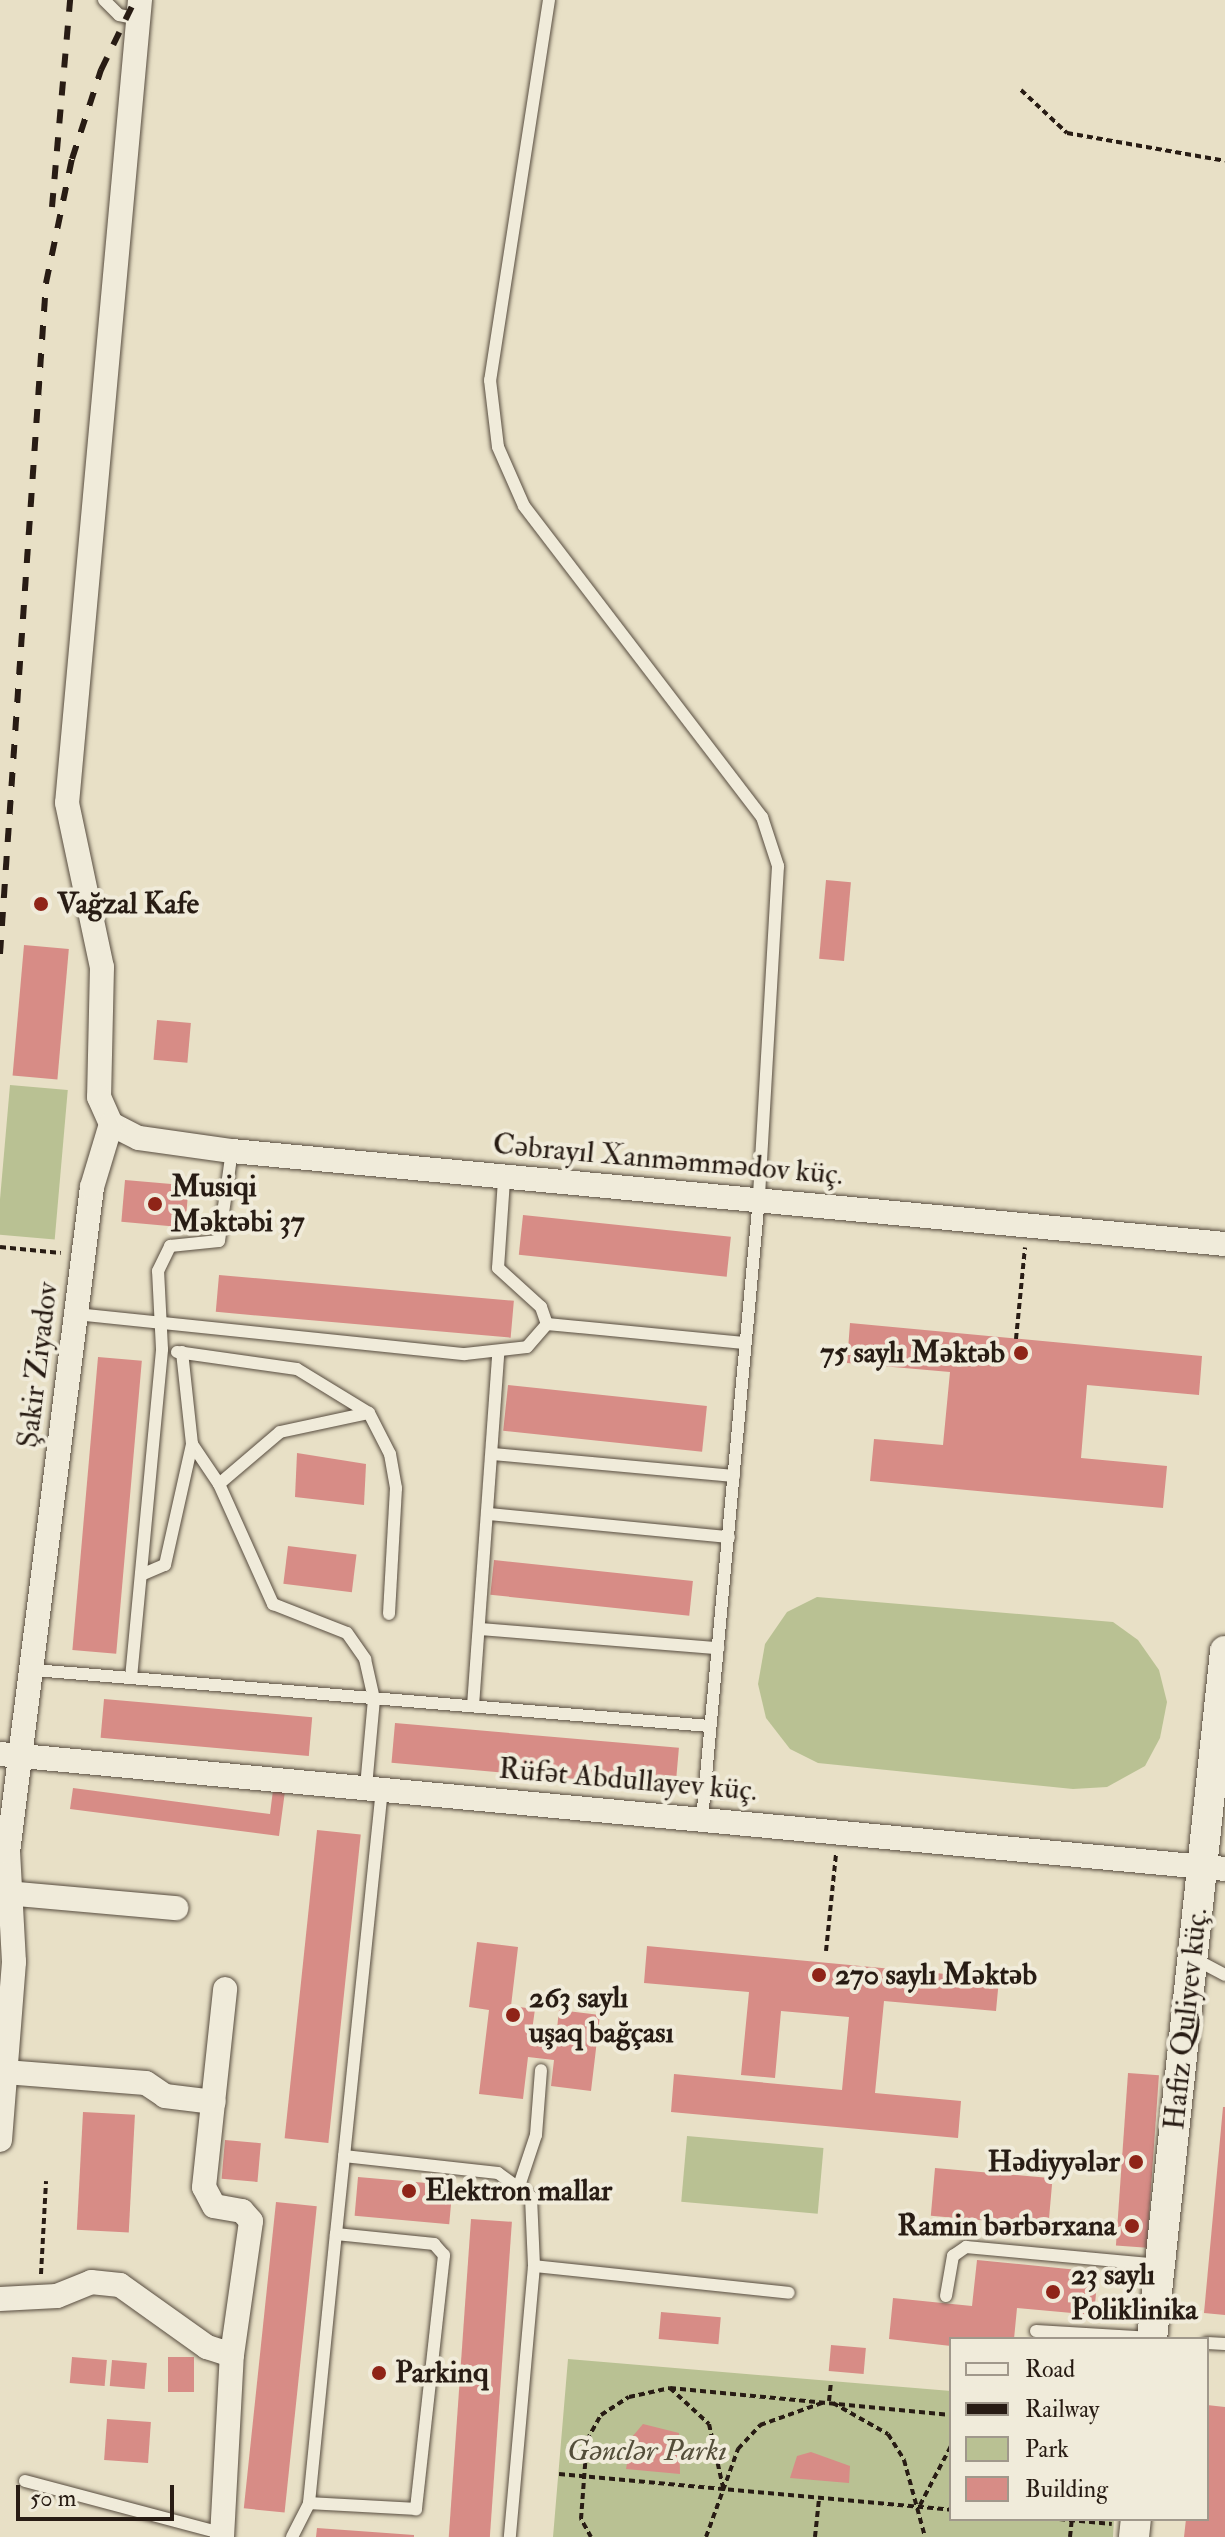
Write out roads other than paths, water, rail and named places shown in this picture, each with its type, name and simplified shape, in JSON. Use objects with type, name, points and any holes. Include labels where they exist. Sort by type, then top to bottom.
[{"type":"street","points":[[111,1124],[99,1097],[102,967],[67,803],[140,9]]},
{"type":"street","name":"Cəbrayıl Xanməmmədov küç.","points":[[111,1124],[139,1138],[232,1151],[504,1180],[759,1198],[1225,1244]]},
{"type":"street","name":"Şakir Ziyadov","points":[[0,2140],[14,1962],[7,1893],[12,1756],[34,1670],[95,1170],[111,1124]]},
{"type":"street","name":"Hafiz Quliyev küç.","points":[[1152,2337],[1192,1957],[1213,1867],[1225,1651]]},
{"type":"street","name":"Rüfət Abdullayev küç.","points":[[12,1756],[1213,1867]]},
{"type":"street","points":[[7,1893],[176,1908]]},
{"type":"street","points":[[220,2535],[232,2355],[251,2221],[207,2199],[225,1989]]},
{"type":"street","points":[[5,2072],[146,2083],[165,2096],[214,2102]]},
{"type":"street","points":[[0,2299],[41,2297],[91,2282],[120,2285],[207,2347],[232,2355]]},
{"type":"lane","points":[[104,0],[119,15],[140,9]]},
{"type":"lane","points":[[549,0],[490,380],[498,447],[524,506],[762,817],[778,866],[779,905],[759,1198],[702,1819]]},
{"type":"lane","points":[[131,1678],[162,1349],[162,1253],[219,1241],[232,1151]]},
{"type":"lane","points":[[504,1180],[498,1268],[541,1307],[547,1324]]},
{"type":"lane","points":[[76,1314],[498,1355],[527,1347],[547,1324]]},
{"type":"lane","points":[[547,1324],[744,1343]]},
{"type":"lane","points":[[162,1349],[297,1369],[369,1413],[390,1454],[396,1488],[389,1614]]},
{"type":"lane","points":[[141,1575],[165,1565],[192,1444],[182,1352]]},
{"type":"lane","points":[[473,1706],[498,1355]]},
{"type":"lane","points":[[219,1484],[280,1432],[369,1413]]},
{"type":"lane","points":[[192,1444],[219,1484],[273,1604],[347,1633],[365,1659],[374,1699],[374,1788],[344,2156],[309,2503],[292,2537]]},
{"type":"lane","points":[[493,1454],[734,1476]]},
{"type":"lane","points":[[489,1514],[729,1537]]},
{"type":"lane","points":[[480,1629],[718,1648]]},
{"type":"lane","points":[[34,1670],[710,1726]]},
{"type":"lane","points":[[1192,1957],[1225,1975]]},
{"type":"lane","points":[[520,2183],[536,2135],[541,2070]]},
{"type":"lane","points":[[344,2156],[498,2173],[520,2183],[536,2219],[510,2537]]},
{"type":"lane","points":[[309,2503],[408,2511],[421,2502],[444,2255],[434,2244],[336,2234]]},
{"type":"lane","points":[[946,2296],[953,2256],[966,2247],[1160,2265]]},
{"type":"lane","points":[[534,2266],[789,2293]]},
{"type":"lane","points":[[1036,2331],[1135,2337]]},
{"type":"lane","points":[[25,2481],[220,2535]]},
{"type":"railway","points":[[52,207],[70,0]]},
{"type":"railway","points":[[0,954],[46,283],[72,159],[101,70],[135,0]]},
{"type":"place","name":"Vağzal Kafe","points":[[41,904]]},
{"type":"place","name":"Musiqi Məktəbi 37","points":[[155,1204]]},
{"type":"place","name":"75 saylı Məktəb","points":[[1021,1353]]},
{"type":"place","name":"270 saylı Məktəb","points":[[819,1975]]},
{"type":"place","name":"263 saylı uşaq bağçası","points":[[513,2015]]},
{"type":"place","name":"Hədiyyələr","points":[[1136,2162]]},
{"type":"place","name":"Elektron mallar","points":[[409,2191]]},
{"type":"place","name":"Ramin bərbərxana","points":[[1132,2226]]},
{"type":"place","name":"23 saylı Poliklinika","points":[[1053,2292]]},
{"type":"place","name":"Parkinq","points":[[379,2373]]},
{"type":"park label","name":"Gənclər Parkı","points":[[647,2451]]}]
